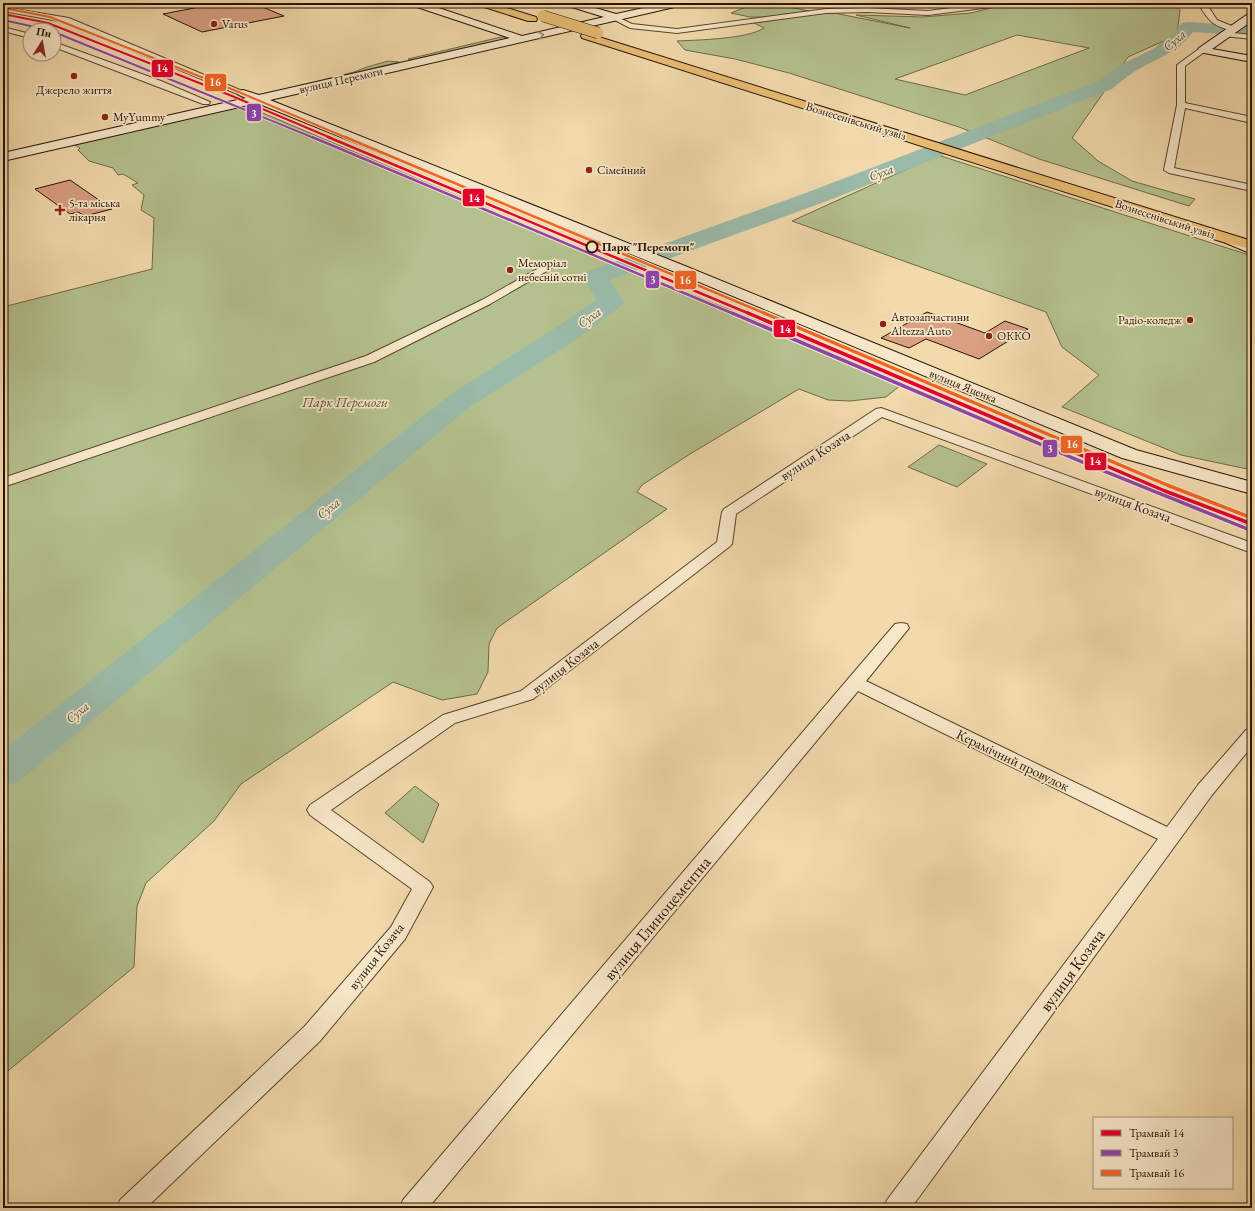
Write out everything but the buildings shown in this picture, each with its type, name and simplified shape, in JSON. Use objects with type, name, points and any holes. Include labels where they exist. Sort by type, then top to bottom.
[{"type":"main road","points":[[414,3],[522,39]]},
{"type":"main road","name":"Вознесенівський узвіз","points":[[481,3],[924,139]]},
{"type":"main road","name":"Вознесенівський узвіз","points":[[503,3],[967,153],[1242,236],[1252,245]]},
{"type":"main road","points":[[568,3],[615,18]]},
{"type":"main road","name":"вулиця Перемоги","points":[[3,157],[46,143],[243,93],[642,3]]},
{"type":"main road","name":"вулиця Перемоги","points":[[3,148],[46,143],[258,99],[679,3]]},
{"type":"main road","points":[[1203,50],[1252,16]]},
{"type":"main road","points":[[1203,50],[1252,59]]},
{"type":"main road","points":[[396,58],[411,64]]},
{"type":"main road","points":[[243,93],[258,99]]},
{"type":"main road","name":"вулиця Яценка","points":[[258,99],[680,268],[1129,454],[1252,488]]},
{"type":"main road","points":[[1242,236],[1252,250]]},
{"type":"street","points":[[615,18],[630,26],[650,29],[677,30],[728,25],[826,11],[867,10],[928,12],[1007,3]]},
{"type":"street","points":[[1202,3],[1211,20],[1231,32],[1252,37]]},
{"type":"street","points":[[3,10],[66,20],[243,93]]},
{"type":"street","points":[[3,29],[22,34]]},
{"type":"street","points":[[62,47],[206,102]]},
{"type":"street","points":[[1203,50],[1181,65],[1181,105],[1169,170],[1252,188]]},
{"type":"street","points":[[1181,105],[1252,120]]},
{"type":"street","points":[[3,483],[370,359],[486,302],[548,266]]},
{"type":"street","name":"вулиця Козача","points":[[129,1208],[312,1034],[398,933],[423,887],[317,810],[449,719],[527,695],[724,544],[729,512],[881,412],[1252,548]]},
{"type":"street","name":"вулиця Глиноцементна","points":[[412,1208],[901,628]]},
{"type":"street","name":"Керамічний провулок","points":[[856,683],[1171,836]]},
{"type":"street","name":"вулиця Козача","points":[[896,1208],[1205,790],[1252,734]]},
{"type":"green space","points":[[767,3],[810,11],[765,17],[750,17],[731,13],[748,6],[762,7],[758,5]]},
{"type":"green space","points":[[847,3],[898,3],[894,7],[899,11],[885,11],[844,6]]},
{"type":"green space","points":[[1011,3],[1174,3],[1180,10],[1177,35],[1128,57],[1072,138],[1098,161],[1132,181],[1195,199],[1189,206],[1039,159],[959,127],[789,73],[735,59],[685,50],[677,41],[747,35],[764,28],[754,23],[822,13],[834,13],[910,28],[856,15],[923,17],[971,13]],"holes":[[[1017,35],[1089,48],[965,95],[895,79]]]},
{"type":"green space","points":[[501,37],[509,37],[511,39],[417,60],[408,59]]},
{"type":"green space","points":[[388,61],[399,62],[280,91],[354,72]]},
{"type":"green space","name":"Парк Перемоги","points":[[244,105],[629,269],[901,379],[902,384],[886,397],[850,401],[828,400],[799,389],[690,454],[642,485],[637,492],[667,509],[497,628],[489,644],[488,672],[477,694],[442,700],[393,682],[241,784],[214,821],[146,883],[137,906],[134,967],[3,1075],[3,307],[152,269],[154,218],[141,210],[144,195],[132,185],[138,183],[123,174],[118,175],[113,168],[89,161],[78,150],[80,148],[73,144]]},
{"type":"green space","points":[[938,155],[1252,256],[1252,470],[1181,455],[1062,407],[1099,375],[1062,347],[1046,312],[792,221]]},
{"type":"green space","points":[[939,445],[987,464],[957,487],[908,467]]},
{"type":"green space","points":[[415,786],[439,804],[423,843],[385,813]]},
{"type":"waterway","name":"Суха","points":[[3,772],[461,400],[564,335],[611,302],[595,277],[819,196],[1105,85],[1128,68],[1159,53],[1181,36],[1188,27],[1252,31]]},
{"type":"tram line","name":"16","points":[[4,8],[50,17],[234,90],[842,346],[1167,485],[1252,518]]},
{"type":"tram line","name":"14","points":[[3,14],[48,23],[232,96],[840,352],[1165,491],[1252,524]]},
{"type":"tram line","name":"3","points":[[3,20],[22,24]]},
{"type":"tram line","name":"3","points":[[62,35],[543,233],[1094,467],[1250,530]]},
{"type":"tram line","points":[[1215,510],[1252,528]]},
{"type":"place","name":"Varus","points":[[214,24]]},
{"type":"place","name":"Джерело життя","points":[[74,76]]},
{"type":"place","name":"MyYummy","points":[[105,117]]},
{"type":"place","name":"Сімейний","points":[[589,170]]},
{"type":"place","name":"5-та міська лікарня","points":[[60,210]]},
{"type":"place","name":"Парк \"Перемоги\"","points":[[592,247]]},
{"type":"place","name":"Меморіал небесній сотні","points":[[510,270]]},
{"type":"place","name":"Радіо-коледж","points":[[1190,320]]},
{"type":"place","name":"Автозапчастини Altezza Auto","points":[[883,324]]},
{"type":"place","name":"ОККО","points":[[989,336]]}]
